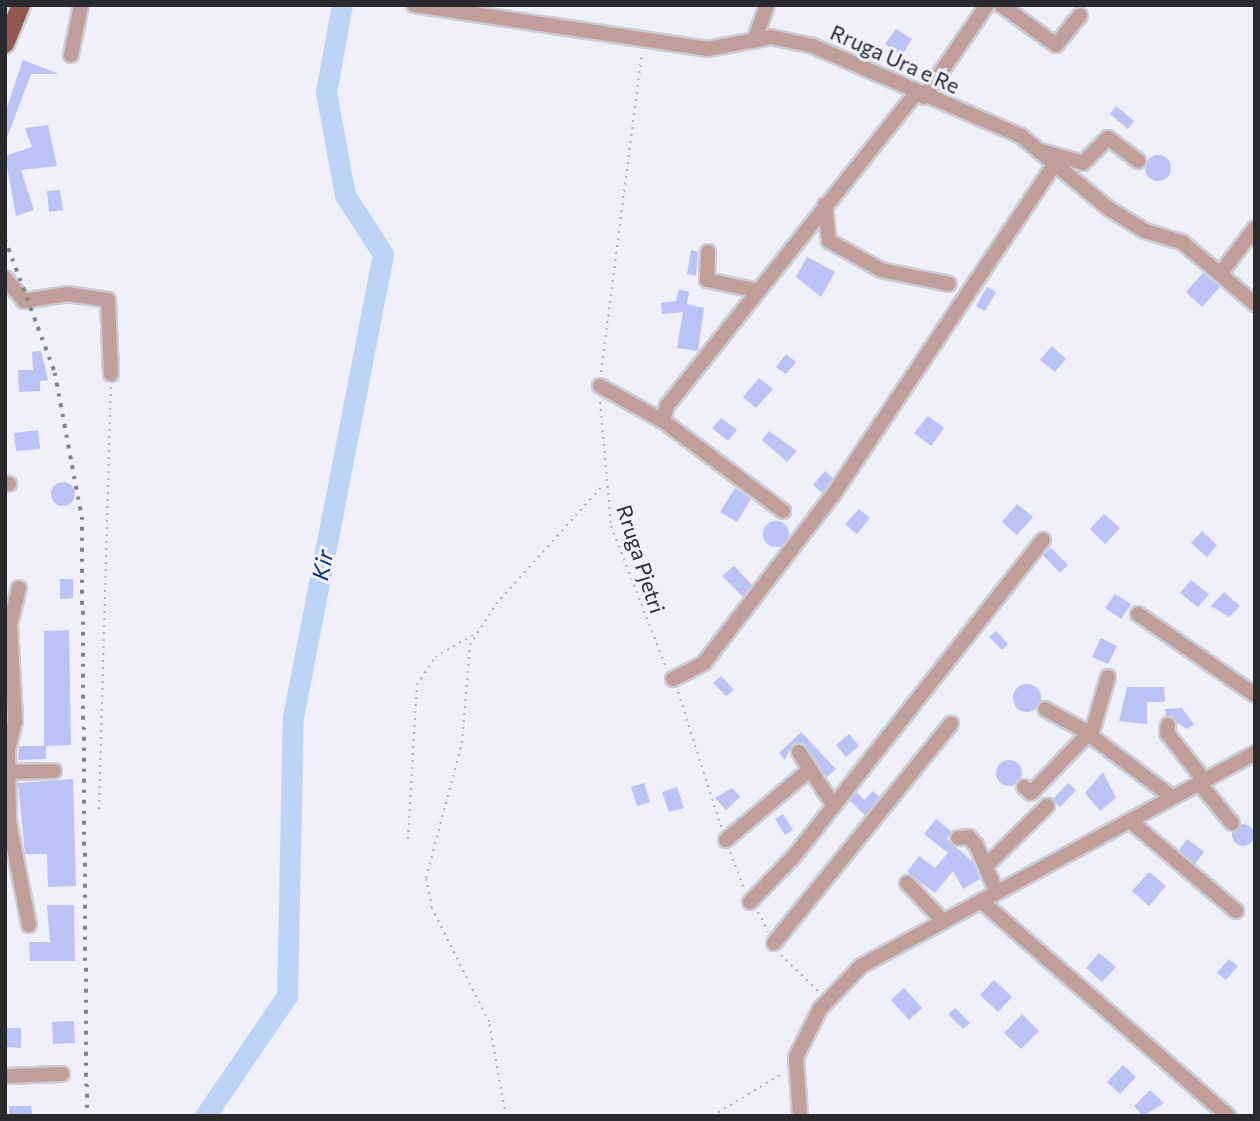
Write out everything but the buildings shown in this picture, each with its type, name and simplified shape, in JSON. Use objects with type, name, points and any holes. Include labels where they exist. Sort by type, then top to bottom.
[{"type":"main road","points":[[5,44],[21,5]]},
{"type":"street","points":[[71,55],[81,5]]},
{"type":"street","name":"Rruga Ura e Re","points":[[414,5],[707,49],[789,38],[920,96],[1020,136],[1108,208],[1145,231],[1182,242],[1255,304]]},
{"type":"street","points":[[754,41],[766,5]]},
{"type":"street","points":[[663,421],[677,387],[754,290],[920,96],[987,5]]},
{"type":"street","points":[[1001,5],[1056,44],[1080,15]]},
{"type":"street","points":[[1041,151],[1083,163],[1108,138],[1138,161]]},
{"type":"street","points":[[673,679],[704,663],[833,495],[1055,164]]},
{"type":"street","points":[[825,205],[829,242],[881,270],[949,285]]},
{"type":"street","points":[[1220,274],[1255,228]]},
{"type":"street","points":[[708,252],[707,280],[754,290]]},
{"type":"street","points":[[5,278],[24,300],[67,294],[108,300],[111,374]]},
{"type":"street","points":[[600,386],[663,421],[783,511]]},
{"type":"street","points":[[750,902],[834,806],[1043,540]]},
{"type":"street","points":[[19,588],[11,604],[15,721],[6,772],[10,851],[29,925]]},
{"type":"street","points":[[1138,614],[1255,695]]},
{"type":"street","points":[[1024,787],[1031,793],[1089,733],[1108,677]]},
{"type":"street","points":[[1045,709],[1089,733],[1172,797]]},
{"type":"street","points":[[774,943],[951,724]]},
{"type":"street","points":[[1168,725],[1201,782],[1232,822]]},
{"type":"street","points":[[799,752],[808,771],[834,806]]},
{"type":"street","points":[[800,1116],[796,1057],[833,993],[861,966],[1255,753]]},
{"type":"street","points":[[6,772],[54,771]]},
{"type":"street","points":[[726,840],[808,771]]},
{"type":"street","points":[[986,866],[1047,806]]},
{"type":"street","points":[[1130,821],[1236,911]]},
{"type":"street","points":[[958,838],[969,836],[997,893]]},
{"type":"street","points":[[907,883],[942,920]]},
{"type":"street","points":[[981,901],[1228,1116]]},
{"type":"street","points":[[5,1076],[62,1074]]},
{"type":"path","name":"Rruga Pjetri","points":[[645,39],[600,386],[604,484],[626,572],[673,679],[726,840],[750,902],[774,943],[809,986],[833,993]]},
{"type":"path","points":[[99,809],[111,374]]},
{"type":"path","points":[[506,1116],[484,1007],[426,885],[462,743],[467,658],[496,604],[604,484]]},
{"type":"path","points":[[408,839],[417,685],[435,657],[481,630]]},
{"type":"path","points":[[712,1116],[789,1070],[796,1057]]},
{"type":"waterway","name":"Kir","points":[[205,1116],[287,996],[293,717],[383,254],[345,195],[326,92],[342,5]]},
{"type":"railway","points":[[5,239],[55,373],[82,517],[87,1116]]}]
